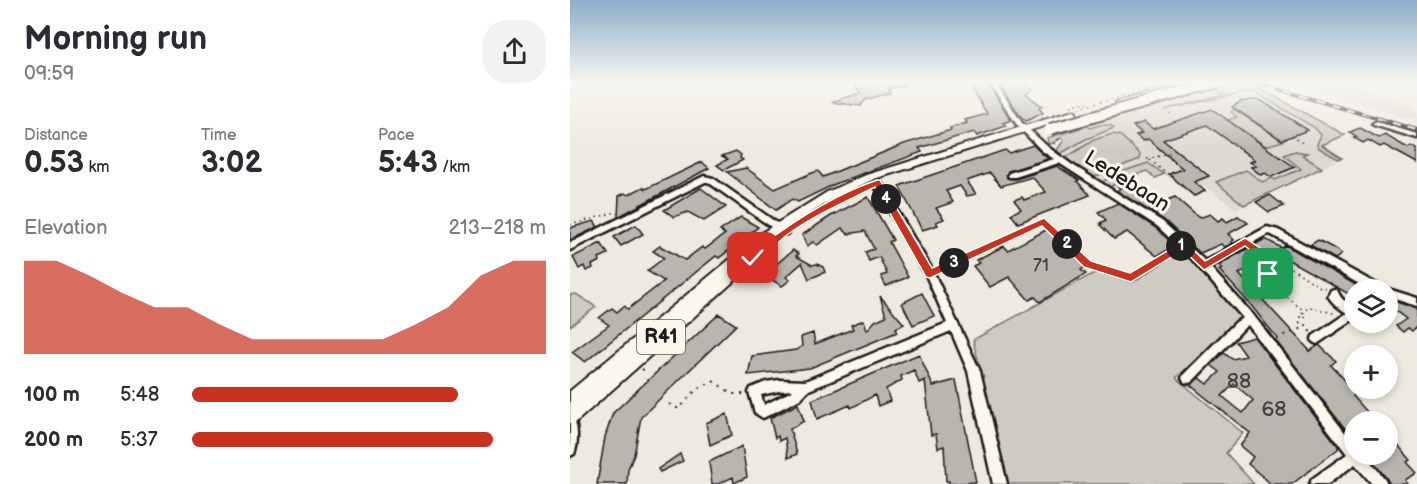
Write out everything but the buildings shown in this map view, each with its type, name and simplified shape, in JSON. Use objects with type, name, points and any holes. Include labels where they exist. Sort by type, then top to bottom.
[{"type":"main road","name":"R41","points":[[570,416],[781,230],[838,200],[877,183],[1027,132],[1046,123],[1115,105]]},
{"type":"main road","name":"R41","points":[[1046,123],[1123,105]]},
{"type":"main road","name":"R41","points":[[570,401],[781,230],[831,195],[860,181],[1027,132]]},
{"type":"street","name":"Ledebaan","points":[[1008,105],[1027,132],[1059,160],[1160,224],[1184,244],[1250,319],[1344,440]]},
{"type":"street","points":[[1376,124],[1417,136]]},
{"type":"street","points":[[1012,175],[1059,160]]},
{"type":"street","points":[[570,247],[704,179],[710,180],[781,230]]},
{"type":"street","points":[[877,183],[930,274],[974,371],[1000,484]]},
{"type":"street","points":[[1204,266],[1267,230],[1275,232],[1359,279]]},
{"type":"street","points":[[1330,292],[1344,306]]},
{"type":"street","points":[[1398,296],[1417,302]]},
{"type":"street","points":[[1188,378],[1240,325],[1250,319]]},
{"type":"street","points":[[1318,338],[1344,321]]},
{"type":"street","points":[[805,386],[795,384],[761,388],[755,392],[759,409],[764,412],[796,395],[805,386],[953,325]]},
{"type":"street","points":[[570,423],[570,450]]},
{"type":"street","points":[[1317,484],[1344,463]]},
{"type":"street","name":"Ledebaan","points":[[1364,465],[1380,484]]},
{"type":"path","points":[[1046,123],[1104,105]]},
{"type":"path","points":[[1165,110],[1170,114]]},
{"type":"path","points":[[1292,135],[1304,144]]},
{"type":"path","points":[[1150,160],[1172,153]]},
{"type":"path","points":[[1166,155],[1185,172]]},
{"type":"path","points":[[1147,159],[1167,174],[1181,169]]},
{"type":"path","points":[[570,225],[616,212]]},
{"type":"path","points":[[930,274],[1044,222],[1088,264],[1131,278],[1184,244]]},
{"type":"path","points":[[1245,241],[1274,263],[1282,262],[1320,287],[1329,289],[1330,292]]},
{"type":"path","points":[[1268,258],[1272,267],[1268,274],[1269,283],[1303,310],[1306,328]]},
{"type":"path","points":[[1290,275],[1294,271]]},
{"type":"path","points":[[1302,328],[1299,318],[1303,310],[1314,307],[1332,313],[1344,314]]},
{"type":"path","points":[[1268,342],[1302,328],[1306,328],[1318,338]]},
{"type":"path","points":[[669,404],[679,409],[696,390],[713,381],[733,394],[755,392]]},
{"type":"shaded area","points":[[1156,105],[1290,105],[1345,135],[1322,145],[1342,158],[1236,209],[1204,186],[1188,193],[1164,174],[1155,178],[1147,171],[1110,187],[1065,158],[1057,150],[1093,131],[1088,126]]},
{"type":"shaded area","points":[[1276,105],[1289,105],[1345,135],[1322,145],[1342,158],[1338,159],[1319,148],[1317,144],[1321,135],[1315,128]]},
{"type":"shaded area","points":[[1363,105],[1404,105],[1417,110],[1417,120]]},
{"type":"shaded area","points":[[1234,109],[1283,141],[1266,146],[1227,120],[1237,117],[1231,112]]},
{"type":"shaded area","points":[[1110,125],[1114,128],[1086,139],[1060,154],[1057,150],[1064,140],[1061,138],[1049,145],[1047,138],[1088,126],[1090,128]]},
{"type":"shaded area","points":[[1112,134],[1121,136],[1140,154],[1140,159],[1094,177],[1065,158],[1094,140]]},
{"type":"shaded area","points":[[1295,151],[1307,153],[1302,155],[1322,168],[1244,205],[1216,182],[1246,170],[1262,182],[1272,178],[1275,180],[1301,169],[1284,155]]},
{"type":"shaded area","points":[[1148,163],[1164,174],[1155,178],[1147,171],[1110,187],[1102,182],[1115,174]]},
{"type":"shaded area","points":[[1182,250],[1241,317],[1176,378],[1243,433],[1226,453],[1254,484],[1009,484],[973,340],[1096,272],[1133,282]]},
{"type":"shaded area","points":[[576,294],[596,307],[570,326],[570,295]]},
{"type":"railway","points":[[1331,105],[1417,130]]},
{"type":"route","points":[[753,258],[784,232],[811,215],[877,183],[930,274],[1044,222],[1088,264],[1131,278],[1184,244],[1204,266],[1245,241],[1268,258],[1272,267],[1268,274]]}]
